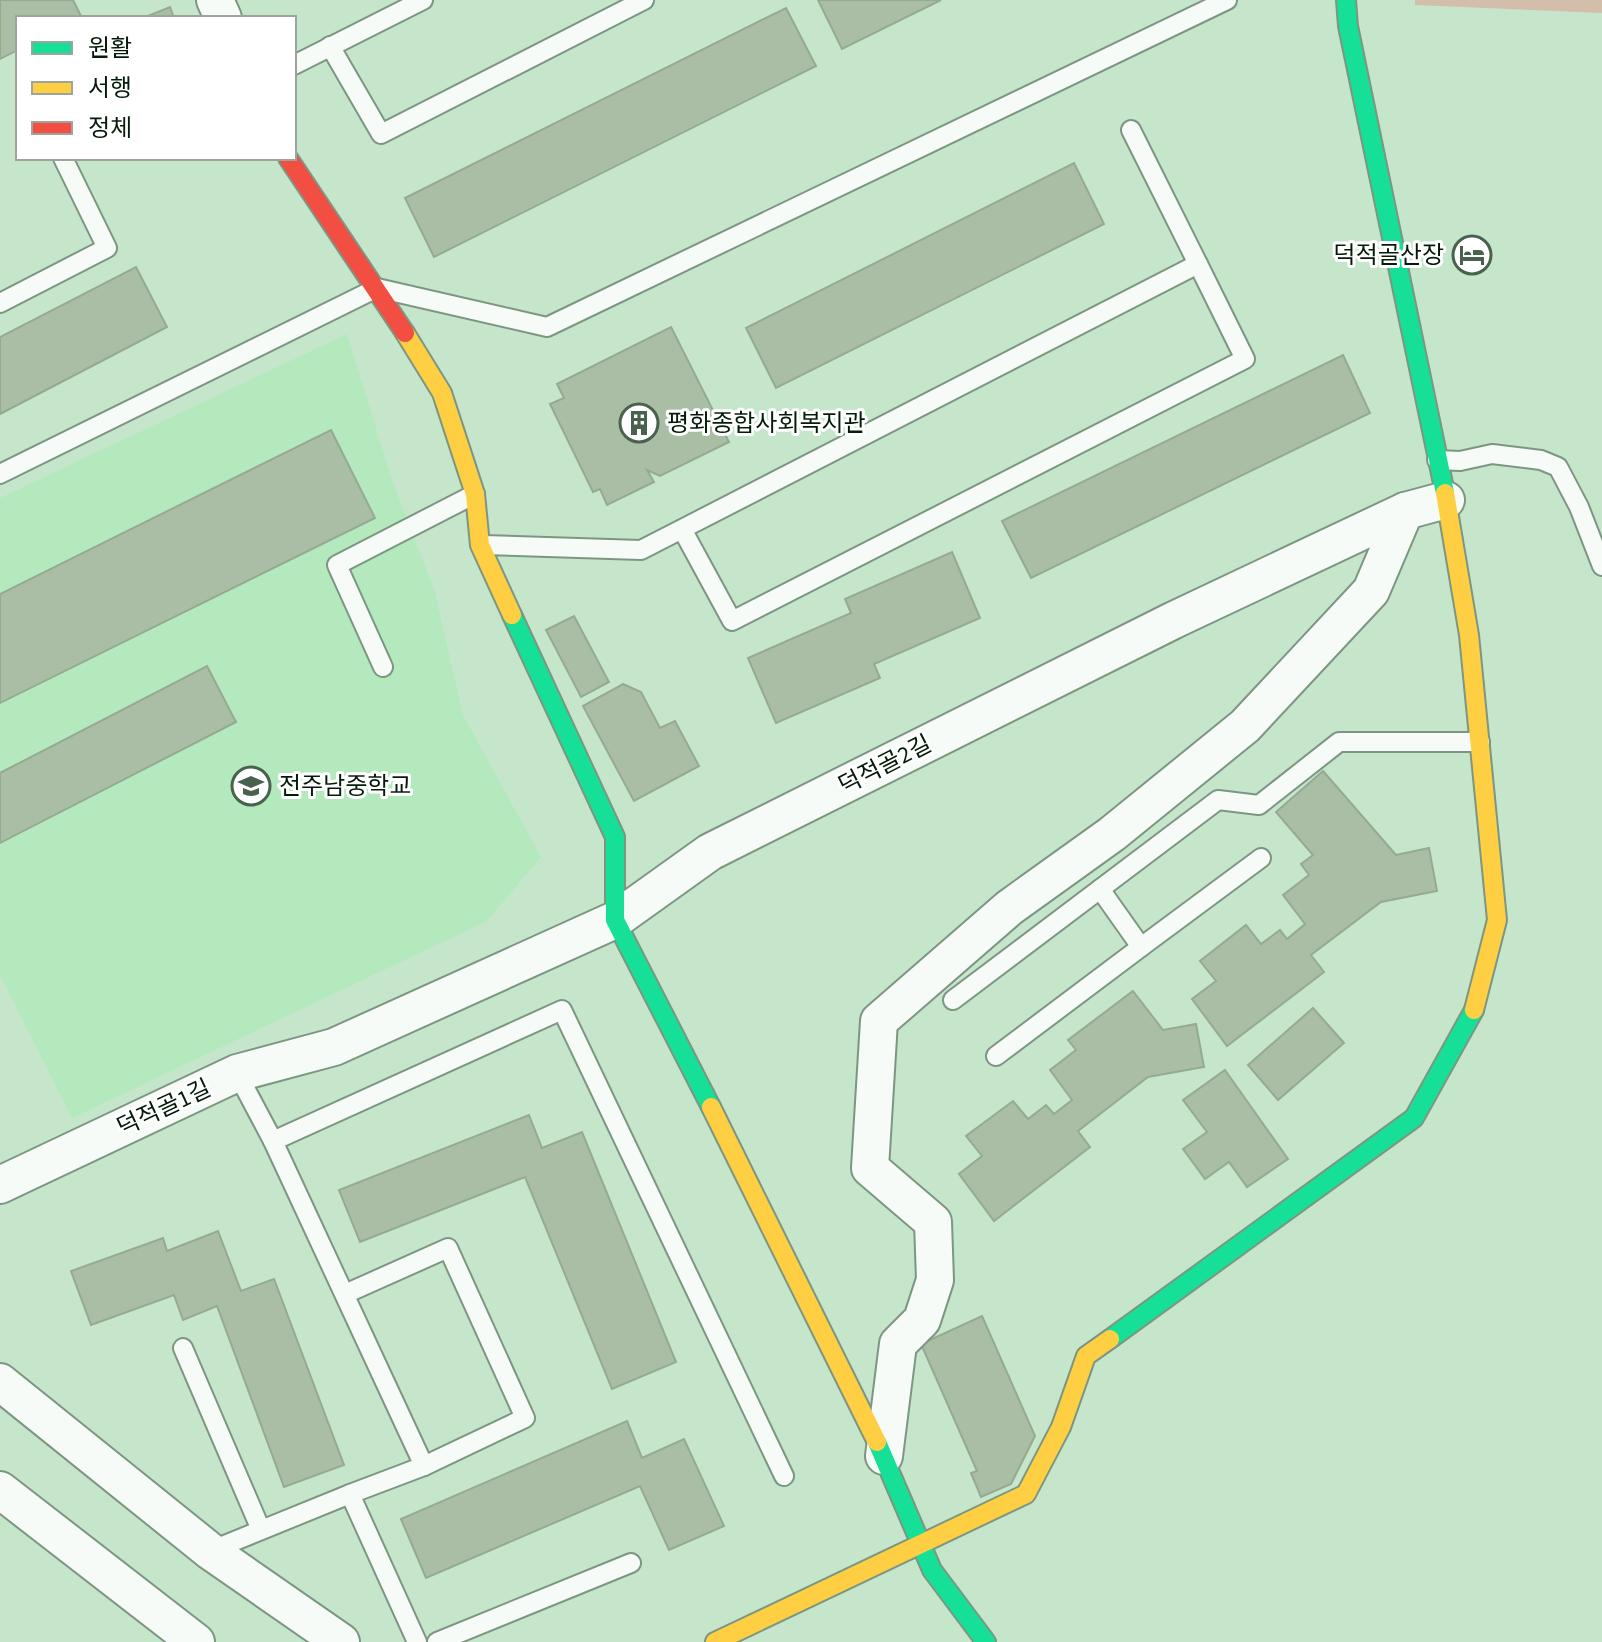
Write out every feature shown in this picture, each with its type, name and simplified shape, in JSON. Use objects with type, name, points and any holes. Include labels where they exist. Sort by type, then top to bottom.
[{"type":"street","points":[[715,1642],[1026,1494],[1061,1427],[1086,1356],[1414,1118],[1475,1009],[1497,920],[1469,635],[1446,500],[1348,26],[1346,0]]},
{"type":"street","points":[[289,160],[377,288],[442,393],[475,494],[480,545],[615,837],[615,920],[884,1456],[932,1570],[986,1642]]},
{"type":"street","name":"덕적골2길","points":[[334,1047],[615,920],[710,852],[1174,620],[1405,511],[1446,500]]},
{"type":"street","points":[[884,1456],[898,1344],[922,1320],[935,1280],[933,1222],[870,1168],[879,1021],[1009,908],[1112,834],[1245,726],[1371,591],[1405,511]]},
{"type":"street","name":"덕적골1길","points":[[0,1185],[237,1073],[334,1047]]},
{"type":"street","points":[[0,1382],[210,1551],[341,1642]]},
{"type":"street","points":[[0,1490],[196,1642]]},
{"type":"lane","points":[[296,64],[423,0]]},
{"type":"lane","points":[[330,46],[381,134],[644,0]]},
{"type":"lane","points":[[0,474],[377,288],[547,327],[1227,0]]},
{"type":"lane","points":[[682,529],[732,621],[1245,359],[1131,130]]},
{"type":"lane","points":[[0,303],[107,248],[64,160]]},
{"type":"lane","points":[[480,545],[641,550],[1198,264]]},
{"type":"lane","points":[[1437,460],[1460,461],[1492,454],[1541,460],[1558,467],[1579,507],[1602,566]]},
{"type":"lane","points":[[383,667],[337,565],[475,494]]},
{"type":"lane","points":[[953,1000],[1218,800],[1259,805],[1339,742],[1480,742]]},
{"type":"lane","points":[[996,1056],[1261,858]]},
{"type":"lane","points":[[1100,889],[1141,947]]},
{"type":"lane","points":[[273,1141],[562,1010],[784,1476]]},
{"type":"lane","points":[[237,1073],[273,1141],[424,1466]]},
{"type":"lane","points":[[210,1551],[424,1466],[525,1418],[448,1248],[345,1294]]},
{"type":"lane","points":[[183,1348],[261,1530]]},
{"type":"lane","points":[[350,1494],[417,1642]]},
{"type":"lane","points":[[437,1642],[631,1563]]},
{"type":"shaded area","points":[[1415,0],[1602,0],[1602,13],[1415,5]]},
{"type":"shaded area","name":"전주남중학교","points":[[347,334],[392,480],[434,589],[463,715],[541,857],[487,921],[72,1118],[0,975],[0,498]]},
{"type":"building","points":[[0,0],[73,0],[81,16],[16,16],[16,51],[0,59]]},
{"type":"building","points":[[818,0],[941,0],[842,49]]},
{"type":"building","points":[[170,7],[173,16],[148,16]]},
{"type":"building","points":[[786,8],[816,66],[434,257],[405,198]]},
{"type":"building","points":[[1074,163],[1104,224],[776,388],[746,328]]},
{"type":"building","points":[[136,267],[167,327],[0,414],[0,337]]},
{"type":"building","name":"평화종합사회복지관","points":[[671,327],[729,442],[660,476],[647,470],[654,482],[607,505],[600,489],[593,492],[550,404],[564,398],[557,384]]},
{"type":"building","points":[[1343,355],[1370,413],[1031,578],[1002,521]]},
{"type":"building","points":[[331,430],[375,518],[0,703],[0,594]]},
{"type":"building","points":[[952,552],[980,618],[874,664],[880,678],[776,723],[748,658],[851,613],[845,599]]},
{"type":"building","points":[[574,616],[609,682],[581,697],[546,630]]},
{"type":"building","points":[[207,666],[236,722],[0,843],[0,773]]},
{"type":"building","points":[[623,684],[641,692],[660,728],[675,721],[699,766],[634,801],[583,706]]},
{"type":"building","points":[[1323,771],[1396,855],[1429,848],[1437,891],[1381,902],[1311,955],[1324,972],[1227,1046],[1192,999],[1216,981],[1200,961],[1246,925],[1261,944],[1280,930],[1287,939],[1305,924],[1283,895],[1309,875],[1301,864],[1313,855],[1276,812]]},
{"type":"building","points":[[1133,991],[1163,1030],[1196,1024],[1204,1067],[1148,1077],[1078,1131],[1090,1147],[994,1221],[959,1174],[982,1156],[966,1136],[1013,1101],[1028,1119],[1046,1105],[1054,1114],[1072,1100],[1050,1070],[1076,1050],[1068,1040]]},
{"type":"building","points":[[1313,1008],[1344,1043],[1278,1100],[1248,1065]]},
{"type":"building","points":[[1225,1070],[1288,1159],[1247,1187],[1229,1162],[1205,1179],[1183,1149],[1207,1132],[1183,1100]]},
{"type":"building","points":[[529,1115],[542,1148],[582,1132],[676,1362],[612,1389],[525,1177],[360,1242],[339,1190]]},
{"type":"building","points":[[218,1231],[241,1291],[274,1279],[344,1465],[284,1487],[217,1306],[183,1320],[174,1295],[91,1325],[71,1271],[163,1238],[167,1251]]},
{"type":"building","points":[[982,1316],[1035,1436],[1011,1484],[981,1497],[971,1473],[977,1471],[921,1344]]},
{"type":"building","points":[[627,1421],[642,1458],[684,1439],[724,1526],[669,1550],[640,1486],[426,1578],[401,1519]]},
{"type":"traffic: fast","points":[[1346,0],[1348,26],[1445,493]]},
{"type":"traffic: fast","points":[[512,615],[615,837],[615,920],[711,1107]]},
{"type":"traffic: fast","points":[[1110,1339],[1414,1118],[1474,1010]]},
{"type":"traffic: fast","points":[[877,1442],[932,1570],[986,1642]]},
{"type":"traffic: slow","points":[[405,333],[442,393],[475,494],[480,545],[512,615]]},
{"type":"traffic: slow","points":[[1445,493],[1469,635],[1497,920],[1474,1010]]},
{"type":"traffic: slow","points":[[711,1107],[877,1442]]},
{"type":"traffic: slow","points":[[715,1642],[1026,1494],[1061,1427],[1086,1356],[1110,1339]]},
{"type":"traffic: jam","points":[[289,160],[405,333]]},
{"type":"place","name":"덕적골산장","points":[[1472,255]]},
{"type":"place","name":"평화종합사회복지관","points":[[639,423]]},
{"type":"place","name":"전주남중학교","points":[[251,786]]}]
